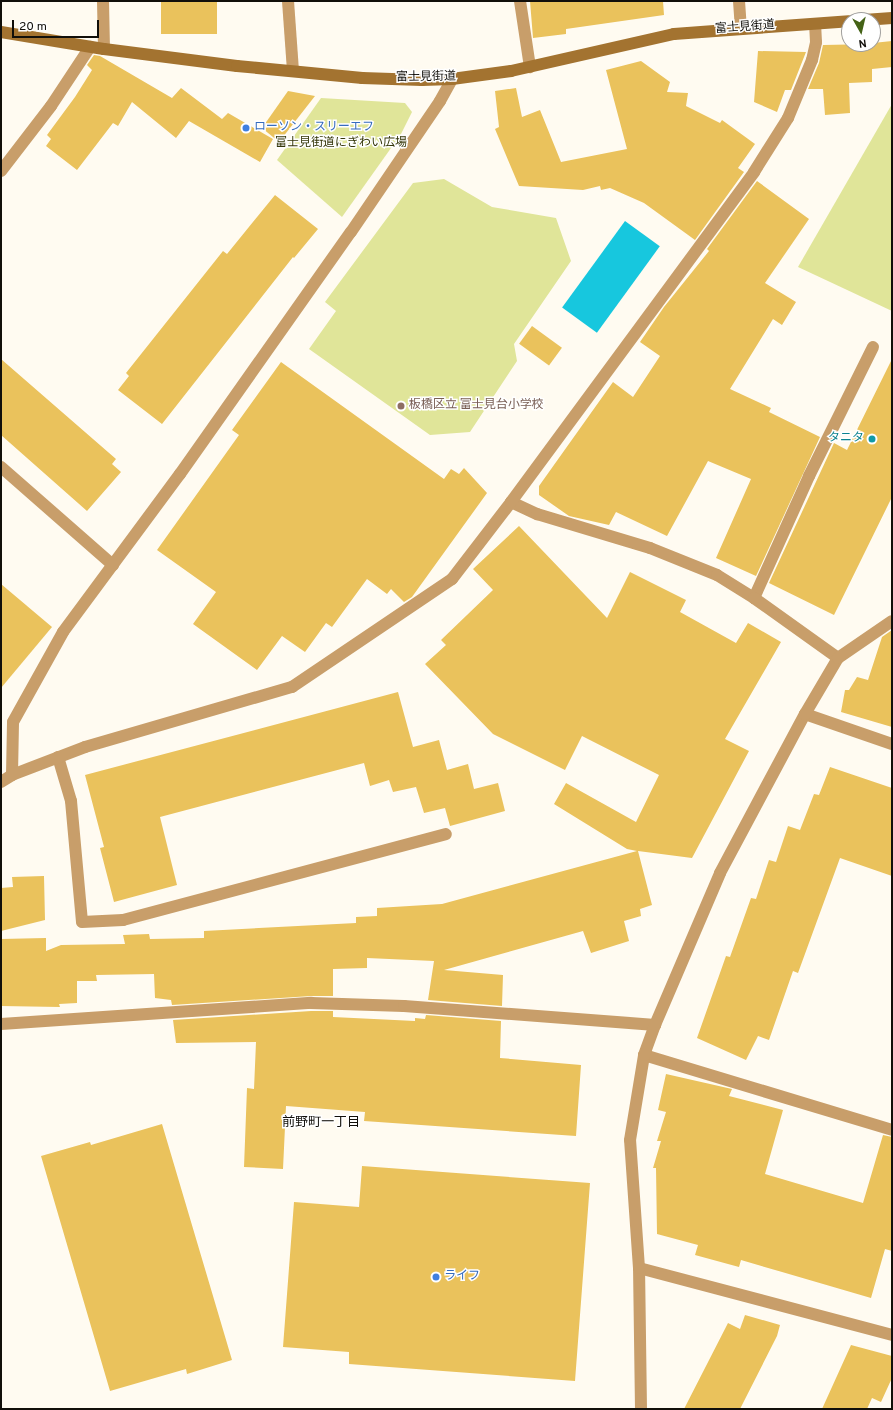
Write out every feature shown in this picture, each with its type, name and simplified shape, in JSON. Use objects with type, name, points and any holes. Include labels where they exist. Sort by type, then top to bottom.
[{"type":"street","points":[[103,1],[104,49]]},
{"type":"street","points":[[288,1],[293,71]]},
{"type":"street","points":[[520,1],[530,67]]},
{"type":"street","points":[[739,1],[741,28]]},
{"type":"street","points":[[881,19],[892,18]]},
{"type":"street","name":"富士見街道","points":[[1,32],[104,49],[293,71],[362,78],[452,79],[530,67],[667,35],[741,28],[841,22]]},
{"type":"street","points":[[452,79],[440,101],[351,232],[180,474],[63,632],[13,722],[6,778],[85,747],[292,687],[452,579],[511,502],[754,172],[784,125],[812,60],[816,42],[815,24]]},
{"type":"street","points":[[1,171],[51,106],[90,47]]},
{"type":"street","points":[[754,598],[809,476],[873,347]]},
{"type":"street","points":[[1,467],[113,565]]},
{"type":"street","points":[[511,502],[537,514],[650,548],[711,572],[754,598],[838,658]]},
{"type":"street","points":[[641,1409],[639,1268],[630,1140],[644,1055],[655,1025],[720,873],[805,714],[838,658],[892,621]]},
{"type":"street","points":[[805,714],[892,744]]},
{"type":"street","points":[[58,757],[71,801],[82,922],[123,920],[446,834]]},
{"type":"street","points":[[1,1024],[311,1003],[404,1006],[655,1025]]},
{"type":"street","points":[[644,1055],[892,1130]]},
{"type":"street","points":[[639,1268],[892,1335]]},
{"type":"green space","name":"富士見街道にぎわい広場","points":[[321,98],[405,103],[412,112],[401,134],[342,217],[277,160]]},
{"type":"green space","points":[[892,104],[892,311],[798,267]]},
{"type":"green space","points":[[444,179],[492,207],[556,218],[571,261],[514,344],[517,361],[470,432],[430,435],[309,349],[336,311],[325,302],[413,183]]},
{"type":"water","points":[[625,221],[660,246],[597,333],[562,308]]},
{"type":"building","points":[[161,1],[217,1],[217,34],[161,34]]},
{"type":"building","points":[[530,1],[663,1],[664,15],[566,29],[566,34],[533,38]]},
{"type":"building","points":[[892,41],[892,67],[872,69],[872,82],[849,83],[850,113],[825,115],[823,89],[808,89],[819,63],[823,45],[841,45],[841,52],[881,52],[881,42]]},
{"type":"building","points":[[758,51],[806,52],[791,90],[785,90],[777,112],[754,102]]},
{"type":"building","points":[[94,55],[100,56],[172,98],[181,88],[222,119],[228,113],[273,139],[260,162],[189,121],[176,138],[132,102],[118,126],[113,123],[77,170],[46,146],[51,139],[47,135],[75,97],[92,70],[87,65]]},
{"type":"building","points":[[641,61],[670,82],[667,92],[688,93],[686,106],[720,123],[722,120],[755,144],[738,168],[744,172],[695,240],[644,203],[610,188],[601,190],[600,186],[583,190],[519,186],[495,129],[499,127],[495,91],[516,88],[522,117],[540,110],[561,162],[627,149],[606,70]]},
{"type":"building","points":[[288,91],[315,96],[279,142],[262,128]]},
{"type":"building","points":[[757,181],[809,219],[765,283],[796,302],[782,325],[773,319],[730,389],[771,408],[769,412],[820,437],[756,576],[716,558],[751,479],[708,461],[667,536],[616,512],[609,525],[569,516],[539,495],[539,486],[613,382],[633,397],[660,356],[640,342],[664,307],[709,251],[707,249]]},
{"type":"building","points":[[275,195],[318,229],[294,258],[293,257],[162,424],[118,390],[129,376],[126,373],[223,251],[227,254]]},
{"type":"building","points":[[532,326],[562,348],[549,366],[519,344]]},
{"type":"building","points":[[1,359],[116,459],[112,464],[121,472],[87,511],[1,435]]},
{"type":"building","name":"タニタ","points":[[892,359],[892,497],[834,615],[769,583],[834,443],[847,450]]},
{"type":"building","points":[[281,362],[444,479],[451,469],[459,474],[464,468],[487,493],[412,597],[404,602],[391,589],[387,594],[367,579],[332,627],[326,623],[305,652],[282,636],[257,670],[193,624],[216,592],[157,550],[239,435],[232,430]]},
{"type":"building","points":[[519,526],[607,618],[630,572],[686,600],[680,612],[736,643],[748,623],[781,642],[725,739],[749,751],[692,858],[638,851],[652,905],[640,909],[641,916],[624,921],[629,941],[591,953],[583,931],[444,970],[503,975],[502,1006],[428,1000],[434,961],[367,958],[367,968],[333,969],[333,996],[311,996],[172,1005],[171,1000],[155,998],[154,974],[96,975],[97,981],[77,981],[77,1003],[59,1004],[60,1007],[1,1006],[1,939],[46,938],[46,951],[61,945],[125,944],[123,935],[149,934],[150,939],[204,938],[204,931],[356,923],[356,917],[377,916],[377,908],[442,904],[637,851],[627,849],[554,804],[566,783],[636,822],[659,775],[582,736],[565,770],[493,734],[425,664],[446,645],[441,640],[493,590],[473,569]]},
{"type":"building","points":[[1,584],[52,627],[1,688]]},
{"type":"building","points":[[892,630],[892,727],[841,712],[845,690],[849,690],[857,677],[868,680],[882,637]]},
{"type":"building","points":[[398,692],[413,747],[439,740],[447,770],[468,764],[474,789],[498,783],[505,811],[450,826],[445,808],[424,813],[416,787],[393,792],[389,780],[370,786],[364,763],[160,817],[177,885],[114,902],[100,848],[104,847],[85,775]]},
{"type":"building","points":[[830,767],[892,788],[892,876],[840,858],[798,973],[793,971],[769,1040],[758,1036],[746,1060],[697,1038],[726,956],[730,957],[751,898],[756,899],[769,860],[776,862],[788,826],[800,830],[814,794],[819,795]]},
{"type":"building","points":[[44,876],[45,920],[1,931],[1,888],[13,887],[12,877]]},
{"type":"building","points":[[311,1011],[333,1011],[333,1017],[415,1021],[415,1018],[425,1019],[426,1015],[501,1021],[500,1058],[581,1065],[576,1136],[364,1121],[365,1112],[286,1106],[283,1169],[244,1167],[247,1088],[254,1089],[256,1042],[176,1043],[173,1020]]},
{"type":"building","points":[[666,1074],[732,1089],[729,1096],[783,1110],[765,1174],[863,1203],[883,1135],[892,1137],[892,1251],[885,1249],[871,1298],[741,1260],[739,1267],[695,1255],[698,1245],[657,1234],[656,1168],[653,1168],[661,1141],[657,1141],[666,1112],[658,1110]]},
{"type":"building","points":[[162,1124],[232,1360],[187,1374],[186,1369],[110,1391],[41,1156],[90,1142],[91,1145]]},
{"type":"building","name":"ライフ","points":[[362,1166],[590,1183],[575,1381],[349,1364],[349,1352],[283,1347],[294,1202],[359,1207]]},
{"type":"building","points":[[745,1315],[780,1325],[777,1336],[740,1409],[684,1409],[728,1323],[740,1329]]},
{"type":"building","points":[[851,1345],[892,1356],[892,1378],[881,1402],[872,1398],[867,1409],[822,1409]]},
{"type":"place","name":"ローソン・スリーエフ","points":[[246,128]]},
{"type":"place","name":"板橋区立 富士見台小学校","points":[[401,406]]},
{"type":"place","name":"タニタ","points":[[872,439]]},
{"type":"place","name":"ライフ","points":[[436,1277]]},
{"type":"district","name":"前野町一丁目","points":[[321,1123]]}]
